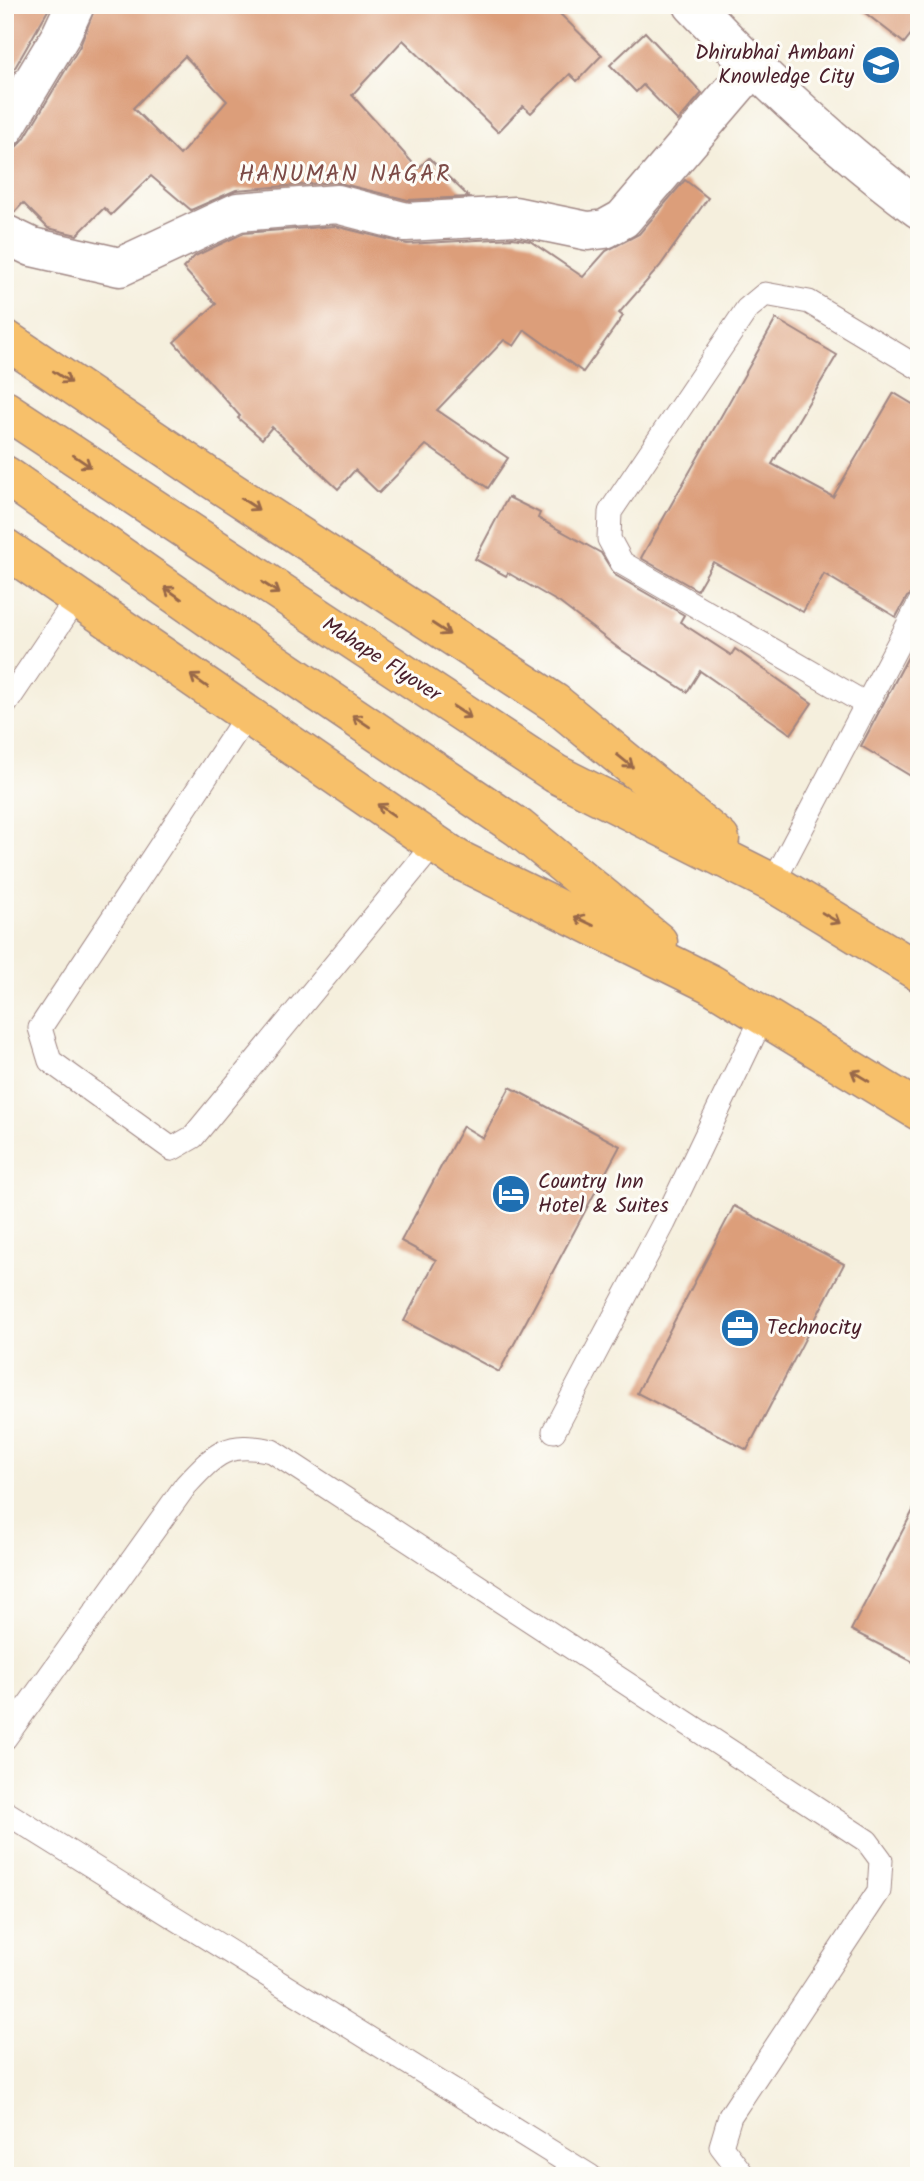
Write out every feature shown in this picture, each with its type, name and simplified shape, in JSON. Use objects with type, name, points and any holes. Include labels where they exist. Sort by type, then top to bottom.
[{"type":"main road","points":[[5,339],[220,485],[555,704],[773,883],[919,972]]},
{"type":"main road","name":"Mahape Flyover","points":[[5,410],[556,774],[773,883]]},
{"type":"main road","points":[[5,475],[519,828],[711,984]]},
{"type":"main road","points":[[5,548],[457,859],[711,984],[919,1111]]},
{"type":"street","points":[[5,128],[61,35],[75,5]]},
{"type":"street","points":[[693,5],[752,68],[870,173],[919,209]]},
{"type":"street","points":[[5,234],[32,247],[120,267],[238,212],[337,204],[406,222],[515,216],[588,231],[605,229],[623,219],[752,68]]},
{"type":"lane","points":[[866,704],[622,563],[609,539],[610,512],[747,309],[765,294],[809,302],[919,368]]},
{"type":"lane","points":[[5,705],[78,598]]},
{"type":"lane","points":[[773,883],[919,604]]},
{"type":"lane","points":[[247,715],[40,1028],[50,1061],[172,1149],[193,1137],[435,843]]},
{"type":"lane","points":[[554,1431],[664,1223],[762,1016]]},
{"type":"lane","points":[[5,1738],[186,1485],[208,1461],[228,1448],[247,1446],[272,1451],[867,1840],[881,1860],[879,1891],[730,2116],[722,2146],[744,2176]]},
{"type":"lane","points":[[5,1812],[590,2176]]},
{"type":"building","points":[[5,5],[51,5],[5,85]]},
{"type":"building","points":[[96,5],[551,5],[602,55],[577,81],[570,74],[531,113],[523,106],[498,132],[403,40],[352,95],[418,169],[429,158],[469,197],[408,200],[335,182],[236,190],[191,210],[151,176],[111,215],[104,208],[77,235],[48,228],[23,203],[13,214],[5,212],[5,150],[16,147],[24,139],[80,46]],"holes":[[[185,56],[227,101],[180,155],[133,108]]]},
{"type":"building","points":[[855,5],[919,5],[919,24],[904,43]]},
{"type":"building","points":[[645,32],[702,93],[678,121],[643,85],[636,92],[610,65]]},
{"type":"building","points":[[685,180],[708,198],[660,266],[619,313],[623,316],[583,372],[525,330],[514,346],[504,340],[437,410],[508,458],[488,488],[426,445],[379,493],[355,470],[338,489],[272,427],[262,439],[238,418],[240,416],[174,342],[216,304],[183,268],[195,256],[244,233],[335,226],[407,244],[513,238],[530,241],[583,277],[606,251],[639,234]]},
{"type":"building","points":[[776,319],[837,355],[772,464],[833,497],[894,393],[919,408],[919,590],[907,597],[896,617],[824,574],[803,612],[713,562],[697,590],[641,558]]},
{"type":"building","points":[[508,497],[540,513],[538,518],[601,553],[615,575],[684,615],[680,622],[731,655],[735,649],[812,703],[791,734],[700,671],[687,692],[617,647],[560,603],[508,573],[506,576],[475,559]]},
{"type":"building","points":[[919,636],[919,781],[861,746]]},
{"type":"building","name":"Country Inn Hotel & Suites","points":[[510,1087],[620,1146],[499,1372],[404,1321],[436,1260],[401,1241],[463,1126],[483,1138]]},
{"type":"building","name":"Technocity","points":[[734,1206],[844,1264],[747,1450],[637,1393]]},
{"type":"building","points":[[919,1499],[919,1665],[851,1630]]},
{"type":"place","name":"Dhirubhai Ambani Knowledge City","points":[[881,65]]},
{"type":"place","name":"Country Inn Hotel & Suites","points":[[511,1194]]},
{"type":"place","name":"Technocity","points":[[740,1328]]},
{"type":"district","name":"HANUMAN NAGAR","points":[[345,175]]}]
